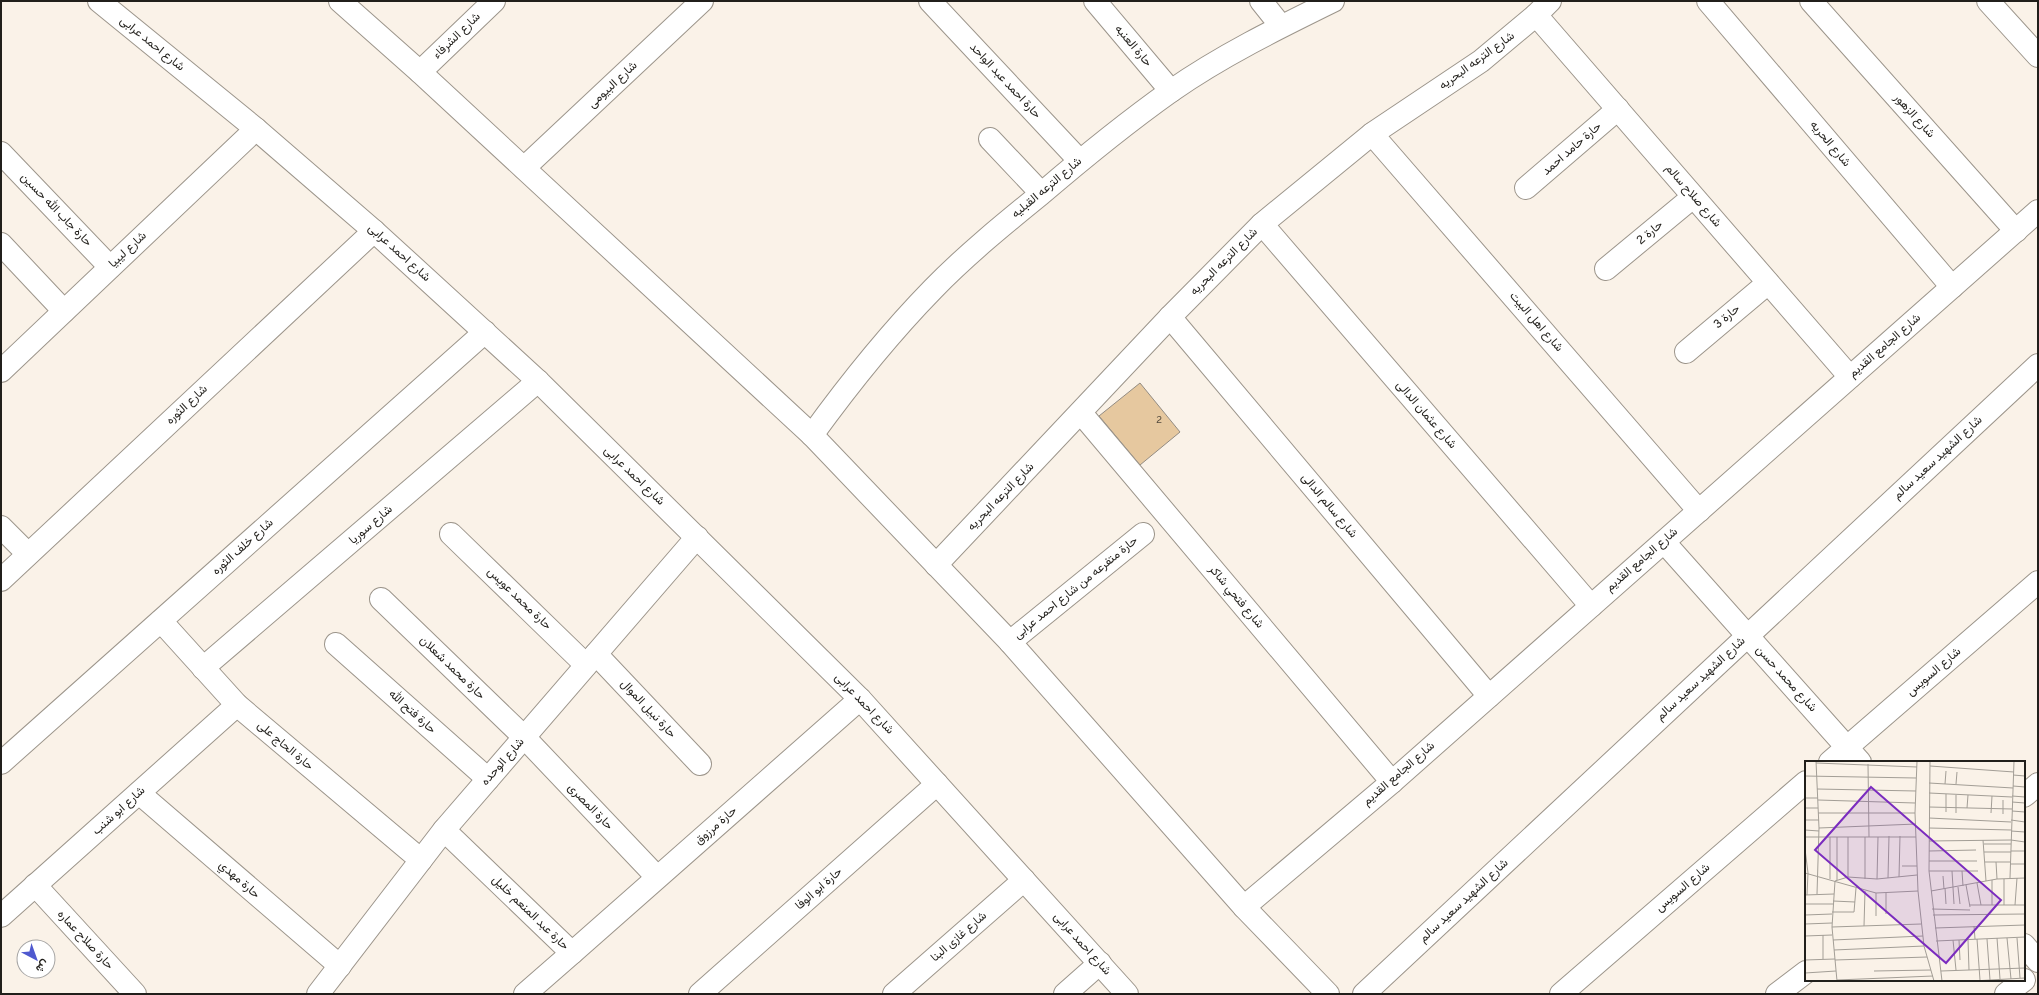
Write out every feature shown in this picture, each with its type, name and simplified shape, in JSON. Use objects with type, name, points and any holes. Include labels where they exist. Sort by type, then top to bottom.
[{"type":"street","name":"شارع احمد عرابى","points":[[99,1],[256,129],[374,231],[538,381],[860,699],[1127,994]]},
{"type":"street","points":[[340,1],[420,72],[812,435],[1010,642],[1244,907],[1328,994]]},
{"type":"street","name":"شارع الشرفاء","points":[[420,72],[494,1]]},
{"type":"street","name":"شارع البيومى","points":[[524,168],[702,1]]},
{"type":"street","name":"حارة احمد عبد الواحد","points":[[930,1],[1079,160]]},
{"type":"street","name":"حارة العنبه","points":[[1095,1],[1171,91]]},
{"type":"street","points":[[1261,1],[1281,26]]},
{"type":"street","name":"شارع الترعه القبليه","points":[[812,435],[870,359],[934,288],[1004,223],[1079,160],[1171,91],[1225,57],[1281,26],[1333,1]]},
{"type":"street","name":"شارع الحريه","points":[[1708,1],[1952,287]]},
{"type":"street","name":"شارع الزهور","points":[[1812,1],[2016,231]]},
{"type":"street","points":[[1988,1],[2038,56]]},
{"type":"street","name":"شارع صلاح سالم","points":[[1543,8],[1618,109],[1850,377]]},
{"type":"street","name":"شارع الترعه البحريه","points":[[936,565],[1170,317],[1262,224],[1372,134],[1481,61],[1543,8]]},
{"type":"street","name":"حارة حامد احمد","points":[[1526,188],[1618,109]]},
{"type":"street","name":"شارع ليبيا","points":[[1,371],[256,129]]},
{"type":"street","name":"شارع اهل البيت","points":[[1372,134],[1699,511]]},
{"type":"street","points":[[990,139],[1041,193]]},
{"type":"street","name":"حارة جاب الله حسين","points":[[1,153],[110,267]]},
{"type":"street","name":"حارة 2","points":[[1606,269],[1694,197]]},
{"type":"street","name":"شارع الجامع القديم","points":[[1244,907],[1392,782],[2038,211]]},
{"type":"street","name":"شارع عثمان الدالى","points":[[1262,224],[1590,606]]},
{"type":"street","name":"شارع الثوره","points":[[1,580],[374,231]]},
{"type":"street","points":[[1,244],[64,311]]},
{"type":"street","name":"حارة 3","points":[[1686,352],[1768,283]]},
{"type":"street","name":"شارع سالم الدالى","points":[[1170,317],[1489,696]]},
{"type":"street","name":"شارع خلف الثوره","points":[[1,763],[485,332]]},
{"type":"street","name":"شارع الشهيد سعيد سالم","points":[[1364,994],[2038,365]]},
{"type":"street","name":"شارع سوريا","points":[[203,668],[538,381]]},
{"type":"street","name":"شارع فتحي شاكر","points":[[1081,413],[1392,782]]},
{"type":"street","points":[[1,527],[28,554]]},
{"type":"street","name":"حارة محمد عويس","points":[[451,534],[591,660]]},
{"type":"street","name":"حارة متفرعه من شارع احمد عرابى","points":[[1010,642],[1143,534]]},
{"type":"street","name":"شارع الوحده","points":[[318,994],[444,830],[697,537]]},
{"type":"street","name":"شارع محمد حسن","points":[[1664,542],[1854,754]]},
{"type":"street","name":"شارع السويس","points":[[1833,761],[1854,754],[2038,582]]},
{"type":"street","name":"حارة محمد شعلان","points":[[380,599],[524,737]]},
{"type":"street","name":"حارة الحاج على","points":[[160,621],[237,705],[421,860]]},
{"type":"street","name":"حارة فتح الله","points":[[336,644],[488,779]]},
{"type":"street","name":"حارة نبيل الموال","points":[[591,660],[700,764]]},
{"type":"street","name":"حارة مرزوق","points":[[572,953],[860,699]]},
{"type":"street","name":"شارع ابو شنب","points":[[1,916],[237,705]]},
{"type":"street","name":"حارة المصرى","points":[[524,737],[657,877]]},
{"type":"street","name":"شارع السويس","points":[[1561,994],[1805,783]]},
{"type":"street","name":"حارة ابو الوفا","points":[[700,994],[937,784]]},
{"type":"street","points":[[2025,795],[2038,784]]},
{"type":"street","name":"حارة مهدي","points":[[139,793],[340,966]]},
{"type":"street","name":"حارة عبد المنعم خليل","points":[[444,830],[572,953],[525,994]]},
{"type":"street","name":"شارع غازى البنا","points":[[894,994],[1024,880]]},
{"type":"street","name":"حارة صلاح عماره","points":[[35,885],[135,994]]},
{"type":"street","points":[[2025,946],[2038,961]]},
{"type":"street","points":[[1065,994],[1100,963]]},
{"type":"street","points":[[2025,979],[2038,969]]},
{"type":"street","points":[[1777,994],[1805,973]]},
{"type":"street","points":[[2006,994],[2023,981]]},
{"type":"building","points":[[1140,383],[1180,432],[1140,465],[1099,416]]}]
